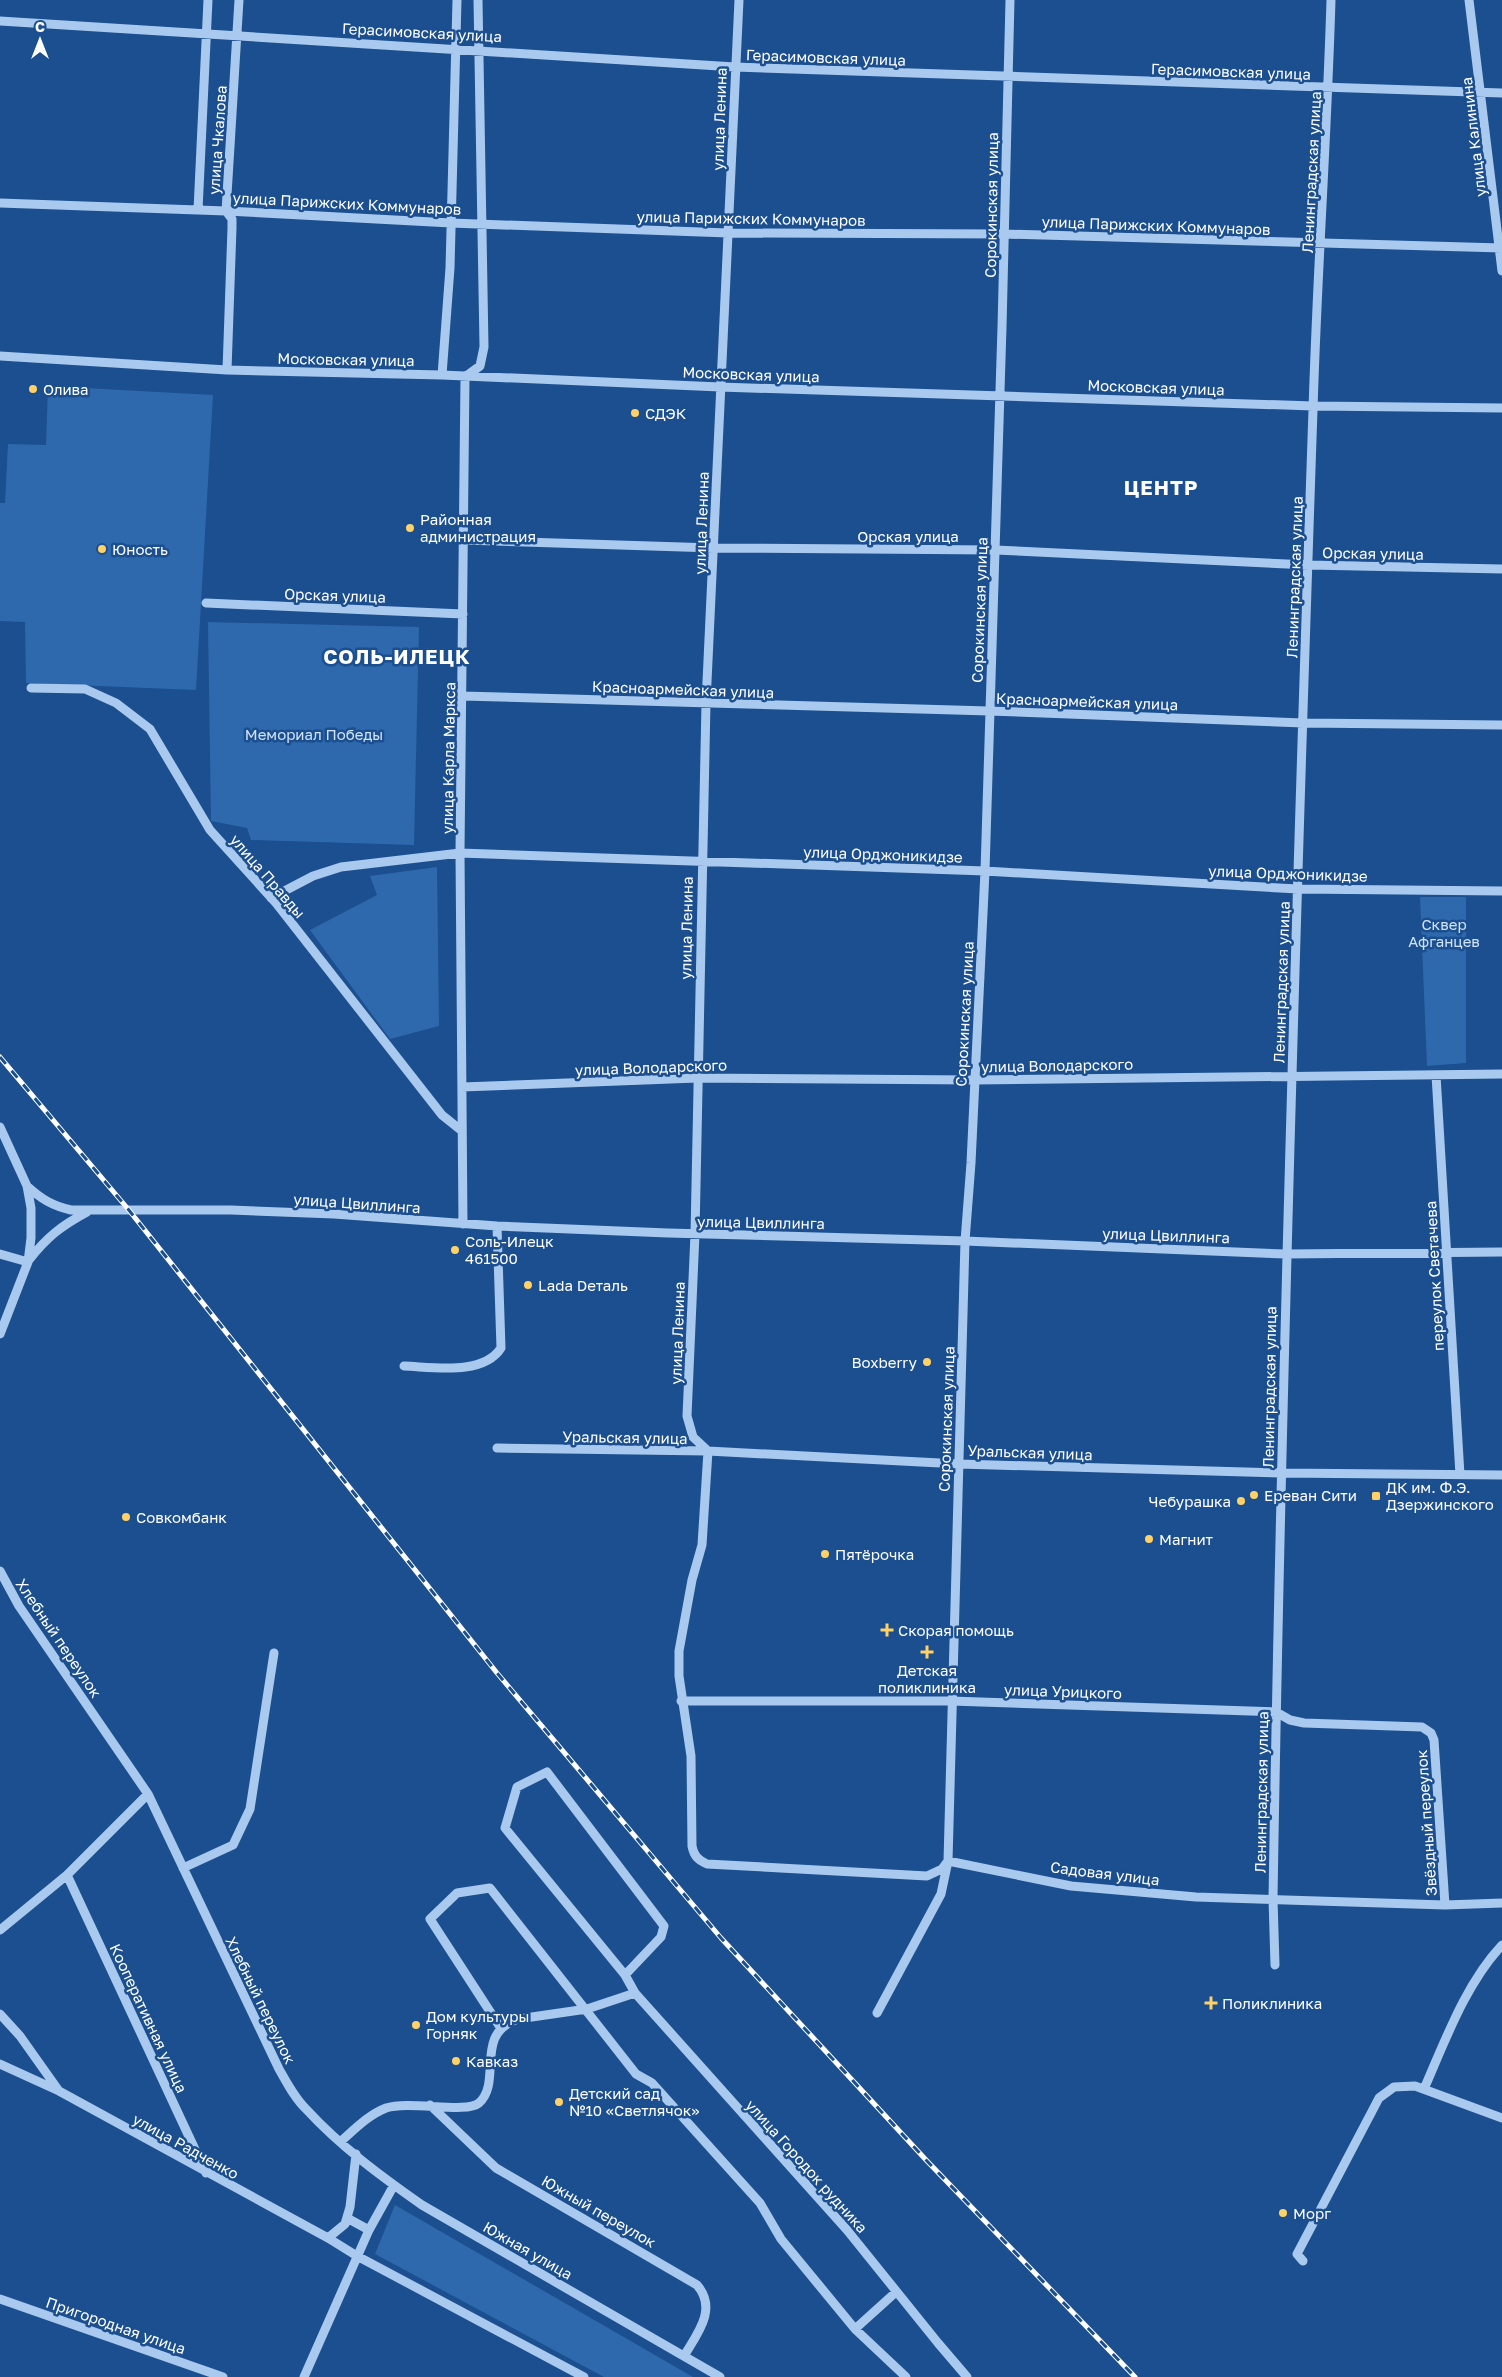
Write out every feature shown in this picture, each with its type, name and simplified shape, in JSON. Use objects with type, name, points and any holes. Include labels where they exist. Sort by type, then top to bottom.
[{"type":"street","name":"улица Чкалова","points":[[198,210],[208,0]]},
{"type":"street","name":"улица Чкалова","points":[[227,370],[232,219],[226,211],[239,0]]},
{"type":"street","points":[[442,375],[450,268],[457,0]]},
{"type":"street","points":[[465,377],[480,366],[484,347],[484,224],[478,0]]},
{"type":"street","name":"улица Ленина","points":[[708,1452],[693,1437],[688,1416],[695,1234],[701,862],[706,703],[739,0]]},
{"type":"street","name":"Сорокинская улица","points":[[877,2013],[941,1894],[948,1861],[965,1241],[985,871],[1010,0]]},
{"type":"street","name":"Ленинградская улица","points":[[1275,1965],[1272,1899],[1285,1254],[1313,406],[1322,244],[1330,0]]},
{"type":"street","name":"улица Калинина","points":[[1469,0],[1501,248],[1502,271]]},
{"type":"street","name":"Герасимовская улица","points":[[0,20],[478,49],[735,67],[1502,93]]},
{"type":"street","name":"улица Парижских Коммунаров","points":[[0,203],[226,211],[450,223],[728,234],[1004,234],[1501,248]]},
{"type":"street","name":"Московская улица","points":[[0,356],[227,370],[442,375],[720,387],[1313,406],[1502,408]]},
{"type":"street","name":"улица Карла Маркса","points":[[463,1224],[460,854],[465,377]]},
{"type":"street","name":"Орская улица","points":[[464,540],[714,548],[995,550],[1309,565],[1502,569]]},
{"type":"street","name":"Орская улица","points":[[206,603],[463,614]]},
{"type":"street","name":"улица Правды","points":[[31,688],[85,689],[116,703],[150,729],[210,830],[271,898],[442,1115],[462,1132]]},
{"type":"street","name":"Красноармейская улица","points":[[462,696],[989,711],[1303,723],[1502,725]]},
{"type":"street","name":"улица Орджоникидзе","points":[[271,898],[313,876],[341,867],[460,854],[985,871],[1298,889],[1502,891]]},
{"type":"street","name":"улица Володарского","points":[[462,1087],[697,1078],[975,1080],[1502,1074]]},
{"type":"street","name":"переулок Светачева","points":[[1436,1075],[1460,1475]]},
{"type":"street","points":[[0,1127],[27,1186],[31,1208],[31,1238],[28,1262],[0,1334]]},
{"type":"street","name":"улица Цвиллинга","points":[[27,1186],[40,1198],[54,1206],[71,1210],[90,1211],[231,1210],[334,1214],[497,1226],[695,1234],[965,1241],[1285,1254],[1502,1252]]},
{"type":"street","points":[[28,1262],[46,1238],[66,1223],[90,1211]]},
{"type":"street","points":[[404,1366],[459,1367],[479,1364],[496,1356],[501,1348],[497,1226]]},
{"type":"street","points":[[0,1254],[28,1262]]},
{"type":"street","name":"Уральская улица","points":[[497,1448],[708,1452],[959,1464],[1281,1474],[1502,1475]]},
{"type":"street","points":[[708,1452],[702,1545],[692,1580],[680,1643],[679,1676],[681,1700],[691,1756],[692,1846],[694,1854],[699,1860],[707,1864],[927,1876],[942,1868],[948,1861]]},
{"type":"street","name":"Хлебный переулок","points":[[0,1571],[19,1606],[148,1794],[283,2076],[306,2110],[340,2142],[394,2185]]},
{"type":"street","points":[[183,1868],[233,1845],[250,1809],[274,1653]]},
{"type":"street","name":"улица Урицкого","points":[[681,1700],[951,1701],[1276,1712],[1290,1720],[1304,1723],[1422,1727],[1431,1733],[1434,1740]]},
{"type":"street","name":"Звёздный переулок","points":[[1434,1740],[1445,1905]]},
{"type":"street","name":"улица Городок рудника","points":[[625,1975],[661,1938],[664,1926],[547,1772],[517,1787],[505,1828],[625,1975],[635,1993],[847,2230],[967,2377]]},
{"type":"street","points":[[0,1930],[67,1875],[148,1794]]},
{"type":"street","name":"Садовая улица","points":[[948,1861],[1071,1886],[1196,1897],[1445,1905],[1502,1903]]},
{"type":"street","name":"Кооперативная улица","points":[[67,1875],[206,2173]]},
{"type":"street","points":[[500,2028],[430,1919],[457,1893],[490,1888],[587,2009],[636,2074],[652,2082],[760,2203],[781,2239],[855,2329],[906,2377]]},
{"type":"street","points":[[1424,2089],[1460,2008],[1492,1955],[1502,1945]]},
{"type":"street","points":[[340,2142],[372,2115],[386,2108],[403,2104],[465,2108],[478,2104],[483,2098],[493,2045],[500,2028],[518,2019],[587,2009],[635,1993]]},
{"type":"street","points":[[0,2014],[20,2036],[59,2091]]},
{"type":"street","name":"улица Радченко","points":[[0,2064],[59,2091],[328,2238],[357,2256]]},
{"type":"street","points":[[1303,2261],[1297,2254],[1379,2098],[1394,2087],[1414,2086],[1502,2118]]},
{"type":"street","name":"Южный переулок","points":[[430,2105],[496,2168],[697,2285],[703,2292],[706,2302],[706,2318],[684,2356]]},
{"type":"street","points":[[328,2238],[345,2224],[347,2218],[356,2154]]},
{"type":"street","points":[[304,2377],[369,2230],[394,2185]]},
{"type":"street","name":"Южная улица","points":[[394,2185],[422,2205],[720,2377]]},
{"type":"street","points":[[347,2218],[369,2230]]},
{"type":"street","points":[[357,2256],[584,2377]]},
{"type":"street","points":[[855,2329],[896,2292]]},
{"type":"street","name":"Пригородная улица","points":[[0,2299],[216,2376]]},
{"type":"green space","name":"Юность","points":[[48,386],[213,395],[196,690],[26,683],[25,622],[0,621],[0,503],[5,503],[8,444],[46,445]]},
{"type":"green space","name":"Мемориал Победы","points":[[208,622],[419,627],[414,845],[251,840],[247,828],[211,821]]},
{"type":"green space","points":[[437,867],[439,1026],[390,1039],[310,930],[377,895],[370,876]]},
{"type":"green space","name":"Сквер Афганцев","points":[[1420,897],[1466,897],[1466,1063],[1427,1066]]},
{"type":"green space","points":[[395,2205],[693,2377],[604,2377],[375,2254]]},
{"type":"railway","points":[[0,1057],[128,1209],[497,1673],[721,1938],[927,2161],[1135,2377]]},
{"type":"place","name":"Олива","points":[[33,389]]},
{"type":"place","name":"СДЭК","points":[[635,413]]},
{"type":"place","name":"Районная администрация","points":[[410,528]]},
{"type":"place","name":"Юность","points":[[102,549]]},
{"type":"place","name":"Соль-Илецк 461500","points":[[455,1250]]},
{"type":"place","name":"Lada Dеталь","points":[[528,1285]]},
{"type":"place","name":"Boxberry","points":[[927,1362]]},
{"type":"place","name":"Ереван Сити","points":[[1254,1495]]},
{"type":"place","name":"ДК им. Ф.Э. Дзержинского","points":[[1376,1496]]},
{"type":"place","name":"Чебурашка","points":[[1241,1501]]},
{"type":"place","name":"Совкомбанк","points":[[126,1517]]},
{"type":"place","name":"Магнит","points":[[1149,1539]]},
{"type":"place","name":"Пятёрочка","points":[[825,1554]]},
{"type":"place","name":"Скорая помощь","points":[[887,1630]]},
{"type":"place","name":"Детская поликлиника","points":[[927,1652]]},
{"type":"place","name":"Поликлиника","points":[[1211,2003]]},
{"type":"place","name":"Дом культуры Горняк","points":[[416,2025]]},
{"type":"place","name":"Кавказ","points":[[456,2061]]},
{"type":"place","name":"Детский сад №10 «Светлячок»","points":[[559,2102]]},
{"type":"place","name":"Морг","points":[[1283,2213]]},
{"type":"district","name":"ЦЕНТР","points":[[1161,487]]},
{"type":"district","name":"СОЛЬ-ИЛЕЦК","points":[[397,656]]}]
